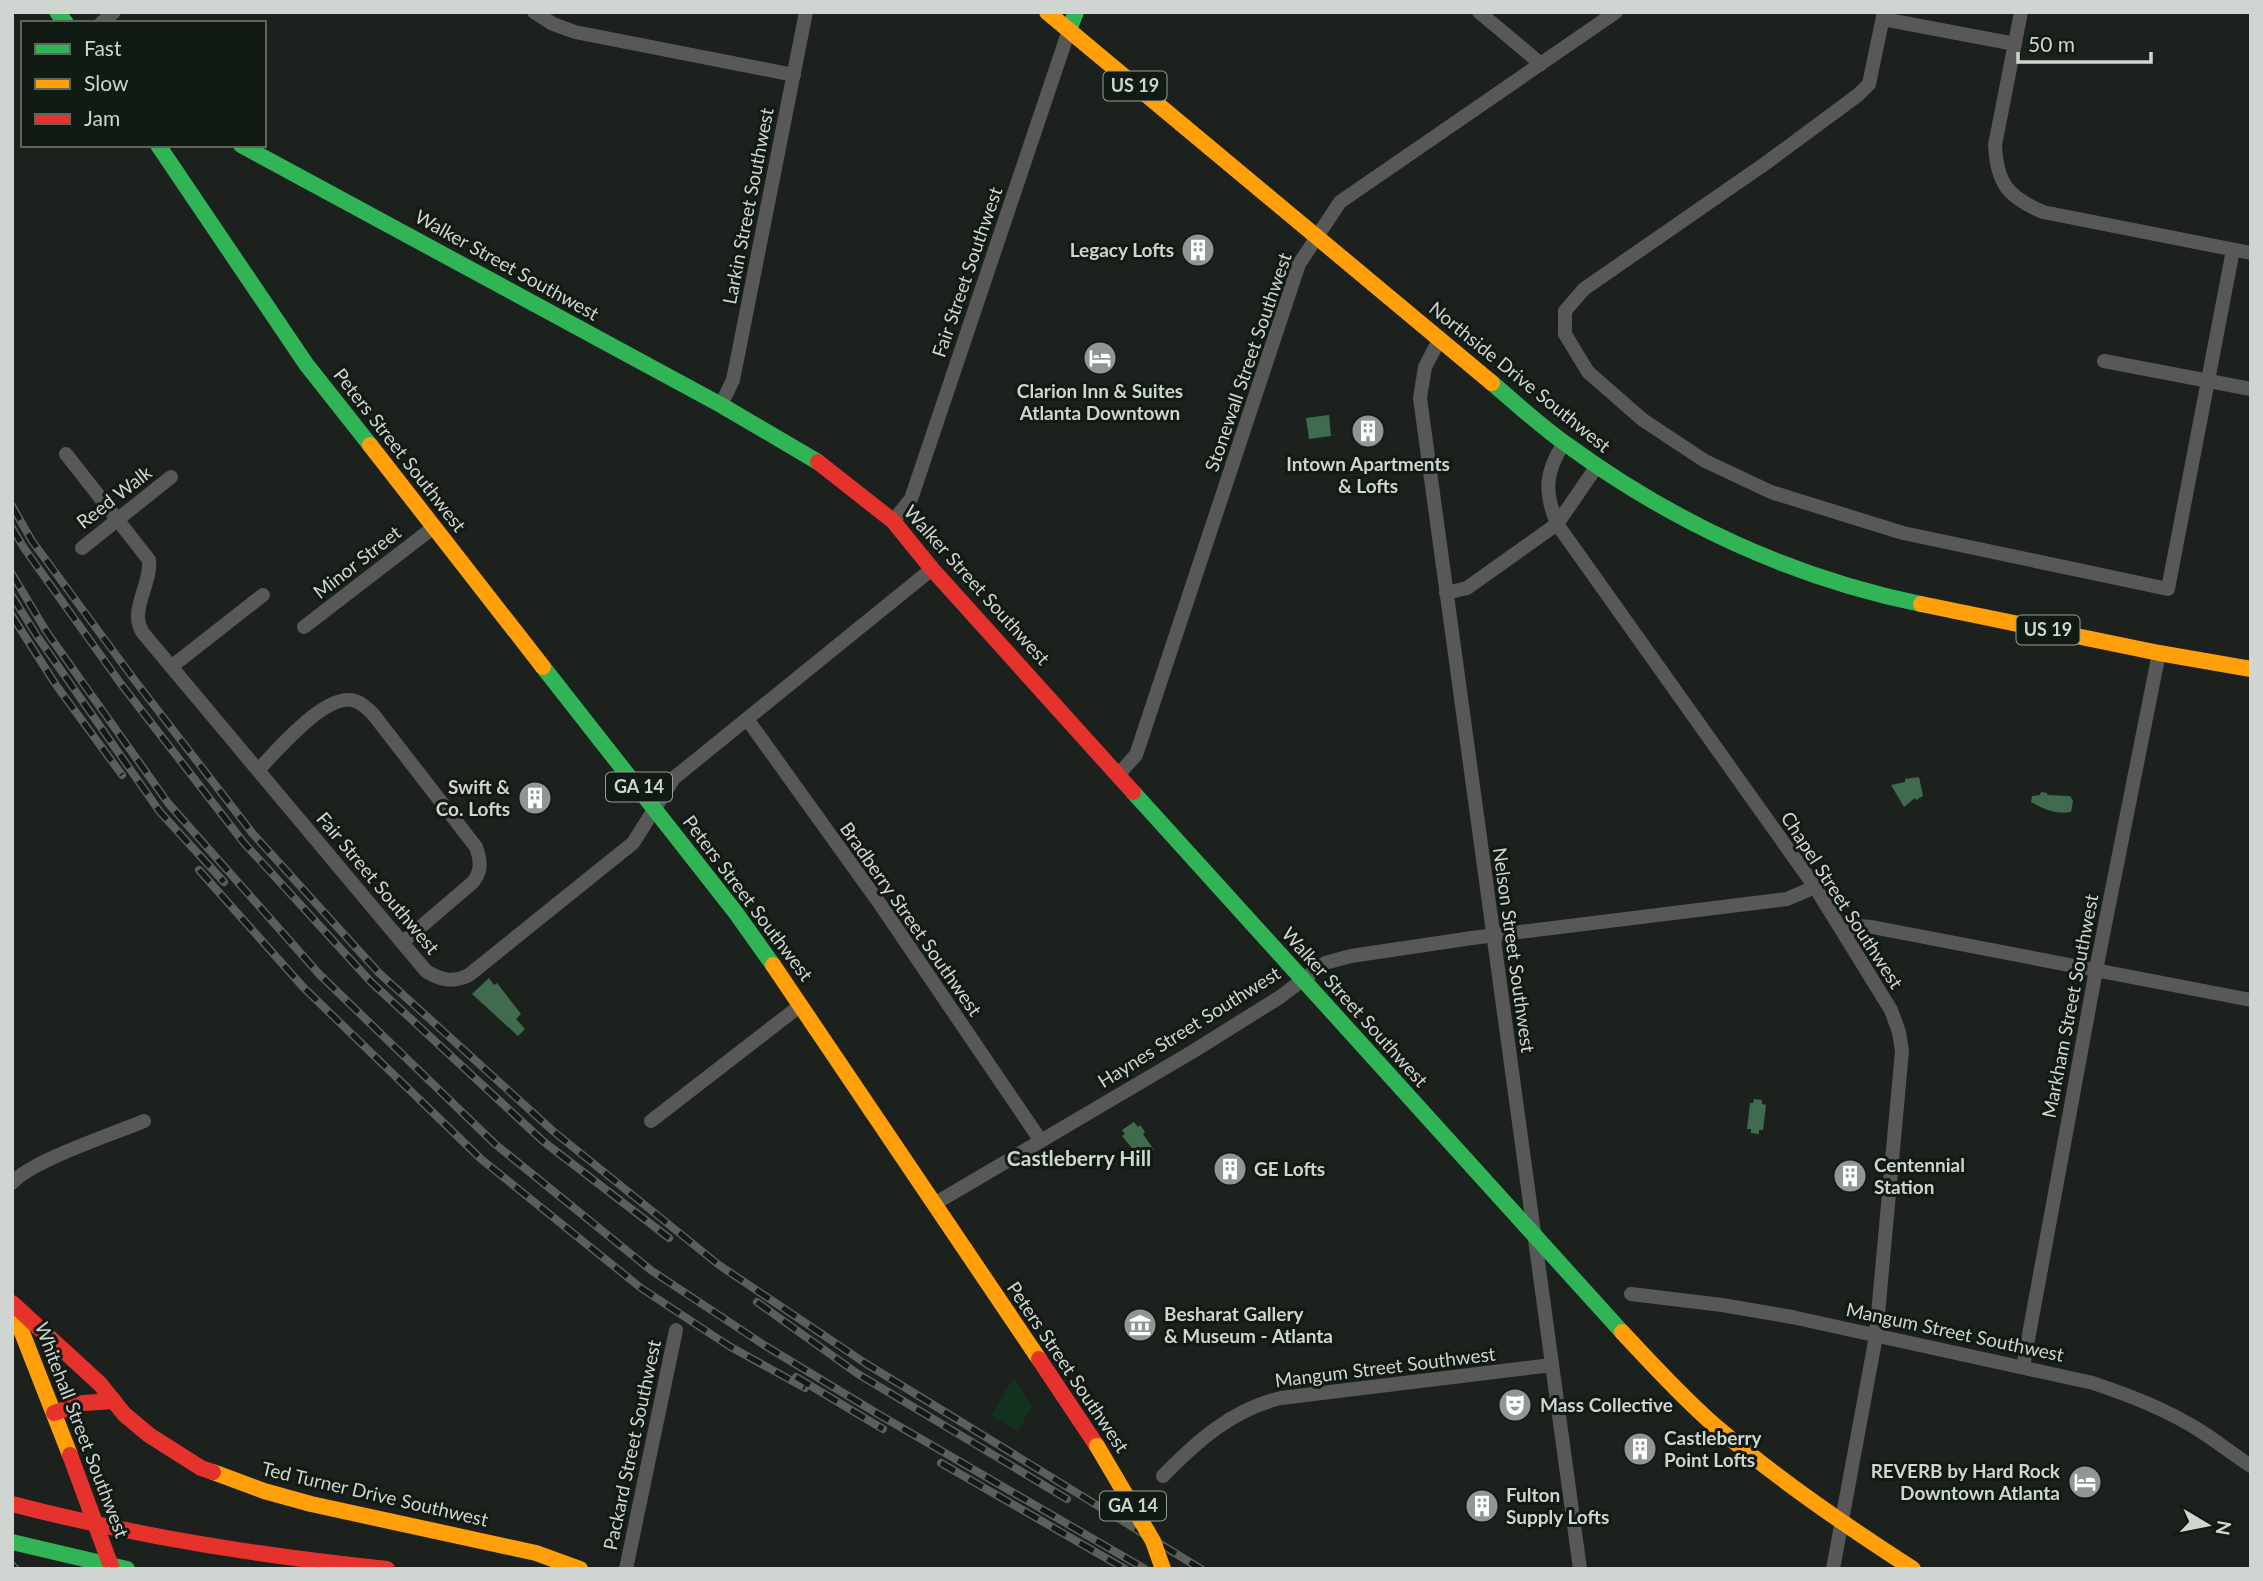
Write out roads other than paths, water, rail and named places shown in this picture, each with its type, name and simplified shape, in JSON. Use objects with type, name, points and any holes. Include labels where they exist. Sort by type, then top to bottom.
[{"type":"main road","name":"Northside Drive Southwest","points":[[1048,12],[1564,443],[1666,510],[1771,560],[1876,595],[2159,653],[2251,669]]},
{"type":"main road","points":[[1069,30],[1076,12]]},
{"type":"main road","name":"Peters Street Southwest","points":[[159,147],[306,364],[736,913],[801,1005],[1097,1446],[1153,1541],[1163,1569]]},
{"type":"main road","name":"Walker Street Southwest","points":[[245,147],[721,405],[827,468],[892,521],[932,569],[1301,979],[1662,1375],[1711,1422],[1769,1470],[1841,1524],[1913,1569]]},
{"type":"main road","name":"Ted Turner Drive Southwest","points":[[12,1305],[100,1384],[124,1413],[167,1447],[201,1468],[264,1491],[311,1504],[536,1553],[580,1569]]},
{"type":"main road","name":"Whitehall Street Southwest","points":[[12,1305],[111,1569]]},
{"type":"main road","points":[[54,1413],[74,1403],[114,1401]]},
{"type":"main road","points":[[12,1504],[144,1534],[387,1569]]},
{"type":"main road","points":[[12,1542],[127,1569]]},
{"type":"street","points":[[534,12],[575,32],[794,75]]},
{"type":"street","name":"Larkin Street Southwest","points":[[721,405],[733,380],[806,12]]},
{"type":"street","points":[[1479,12],[1541,64]]},
{"type":"street","name":"Stonewall Street Southwest","points":[[1118,775],[1136,755],[1299,264],[1340,202],[1616,12]]},
{"type":"street","points":[[2021,12],[1995,145],[1996,167],[2006,187],[2021,203],[2043,212],[2251,253]]},
{"type":"street","points":[[2015,44],[1884,16],[1869,84],[1858,95],[1745,178],[1584,289],[1565,311],[1565,334],[1588,372],[1643,420],[1705,461],[1770,492],[1903,533],[2168,589],[2233,250]]},
{"type":"street","name":"Fair Street Southwest","points":[[892,521],[911,499],[1069,30]]},
{"type":"street","name":"Nelson Street Southwest","points":[[1439,340],[1425,367],[1420,398],[1580,1569]]},
{"type":"street","points":[[2104,361],[2251,389]]},
{"type":"street","name":"Chapel Street Southwest","points":[[1564,443],[1554,458],[1547,494],[1557,524],[1815,887],[1895,1020],[1902,1051],[1875,1336],[1833,1569]]},
{"type":"street","name":"Fair Street Southwest","points":[[66,454],[149,560],[149,571],[139,607],[139,627],[426,971],[452,981],[469,975],[634,843],[674,778],[932,569]]},
{"type":"street","points":[[1446,593],[1467,588],[1557,524],[1597,466]]},
{"type":"street","name":"Reed Walk","points":[[82,548],[171,477]]},
{"type":"street","name":"Minor Street","points":[[304,627],[434,527]]},
{"type":"street","points":[[171,667],[263,595]]},
{"type":"street","name":"Markham Street Southwest","points":[[2023,1367],[2096,970],[2159,653]]},
{"type":"street","points":[[258,770],[326,706],[346,699],[356,701],[373,714],[476,847],[481,861],[478,877],[403,943]]},
{"type":"street","name":"Bradberry Street Southwest","points":[[747,719],[880,904],[1041,1141]]},
{"type":"street","name":"Haynes Street Southwest","points":[[934,1204],[1280,997],[1325,963],[1351,956],[1492,935],[1787,899],[1815,887]]},
{"type":"street","points":[[1844,932],[1858,926],[1872,927],[2251,1000]]},
{"type":"street","points":[[651,1121],[801,1005]]},
{"type":"street","points":[[12,1183],[36,1166],[144,1121]]},
{"type":"street","name":"Mangum Street Southwest","points":[[1632,1294],[1792,1317],[2094,1383],[2135,1397],[2200,1431],[2251,1466]]},
{"type":"street","name":"Packard Street Southwest","points":[[626,1569],[676,1330]]},
{"type":"street","name":"Mangum Street Southwest","points":[[1163,1476],[1190,1448],[1213,1430],[1241,1412],[1264,1402],[1552,1365]]},
{"type":"railway","points":[[12,506],[32,541],[253,834],[379,973],[553,1131],[719,1265],[865,1363],[1201,1569]]},
{"type":"railway","points":[[12,528],[121,684],[244,843],[371,982],[544,1142],[669,1238]]},
{"type":"railway","points":[[12,574],[46,631],[168,803],[319,974],[495,1144],[652,1271],[764,1345],[1145,1569]]},
{"type":"railway","points":[[12,596],[160,812],[224,882]]},
{"type":"railway","points":[[12,616],[56,685],[122,775]]},
{"type":"railway","points":[[199,870],[303,987],[481,1159],[641,1288],[729,1346],[805,1388]]},
{"type":"railway","points":[[757,1302],[858,1374],[1067,1499]]},
{"type":"railway","points":[[796,1377],[883,1429]]},
{"type":"railway","points":[[941,1463],[1125,1569]]},
{"type":"railway","points":[[12,1565],[16,1569]]},
{"type":"place","name":"Legacy Lofts","points":[[1198,250]]},
{"type":"place","name":"Clarion Inn & Suites Atlanta Downtown","points":[[1100,358]]},
{"type":"place","name":"Intown Apartments & Lofts","points":[[1368,431]]},
{"type":"place","name":"Swift & Co. Lofts","points":[[535,798]]},
{"type":"place","name":"GE Lofts","points":[[1230,1169]]},
{"type":"place","name":"Centennial Station","points":[[1850,1176]]},
{"type":"place","name":"Besharat Gallery & Museum - Atlanta","points":[[1140,1325]]},
{"type":"place","name":"Mass Collective","points":[[1515,1405]]},
{"type":"place","name":"Castleberry Point Lofts","points":[[1640,1449]]},
{"type":"place","name":"REVERB by Hard Rock Downtown Atlanta","points":[[2085,1482]]},
{"type":"place","name":"Fulton Supply Lofts","points":[[1482,1506]]},
{"type":"district","name":"Castleberry Hill","points":[[1079,1159]]}]
